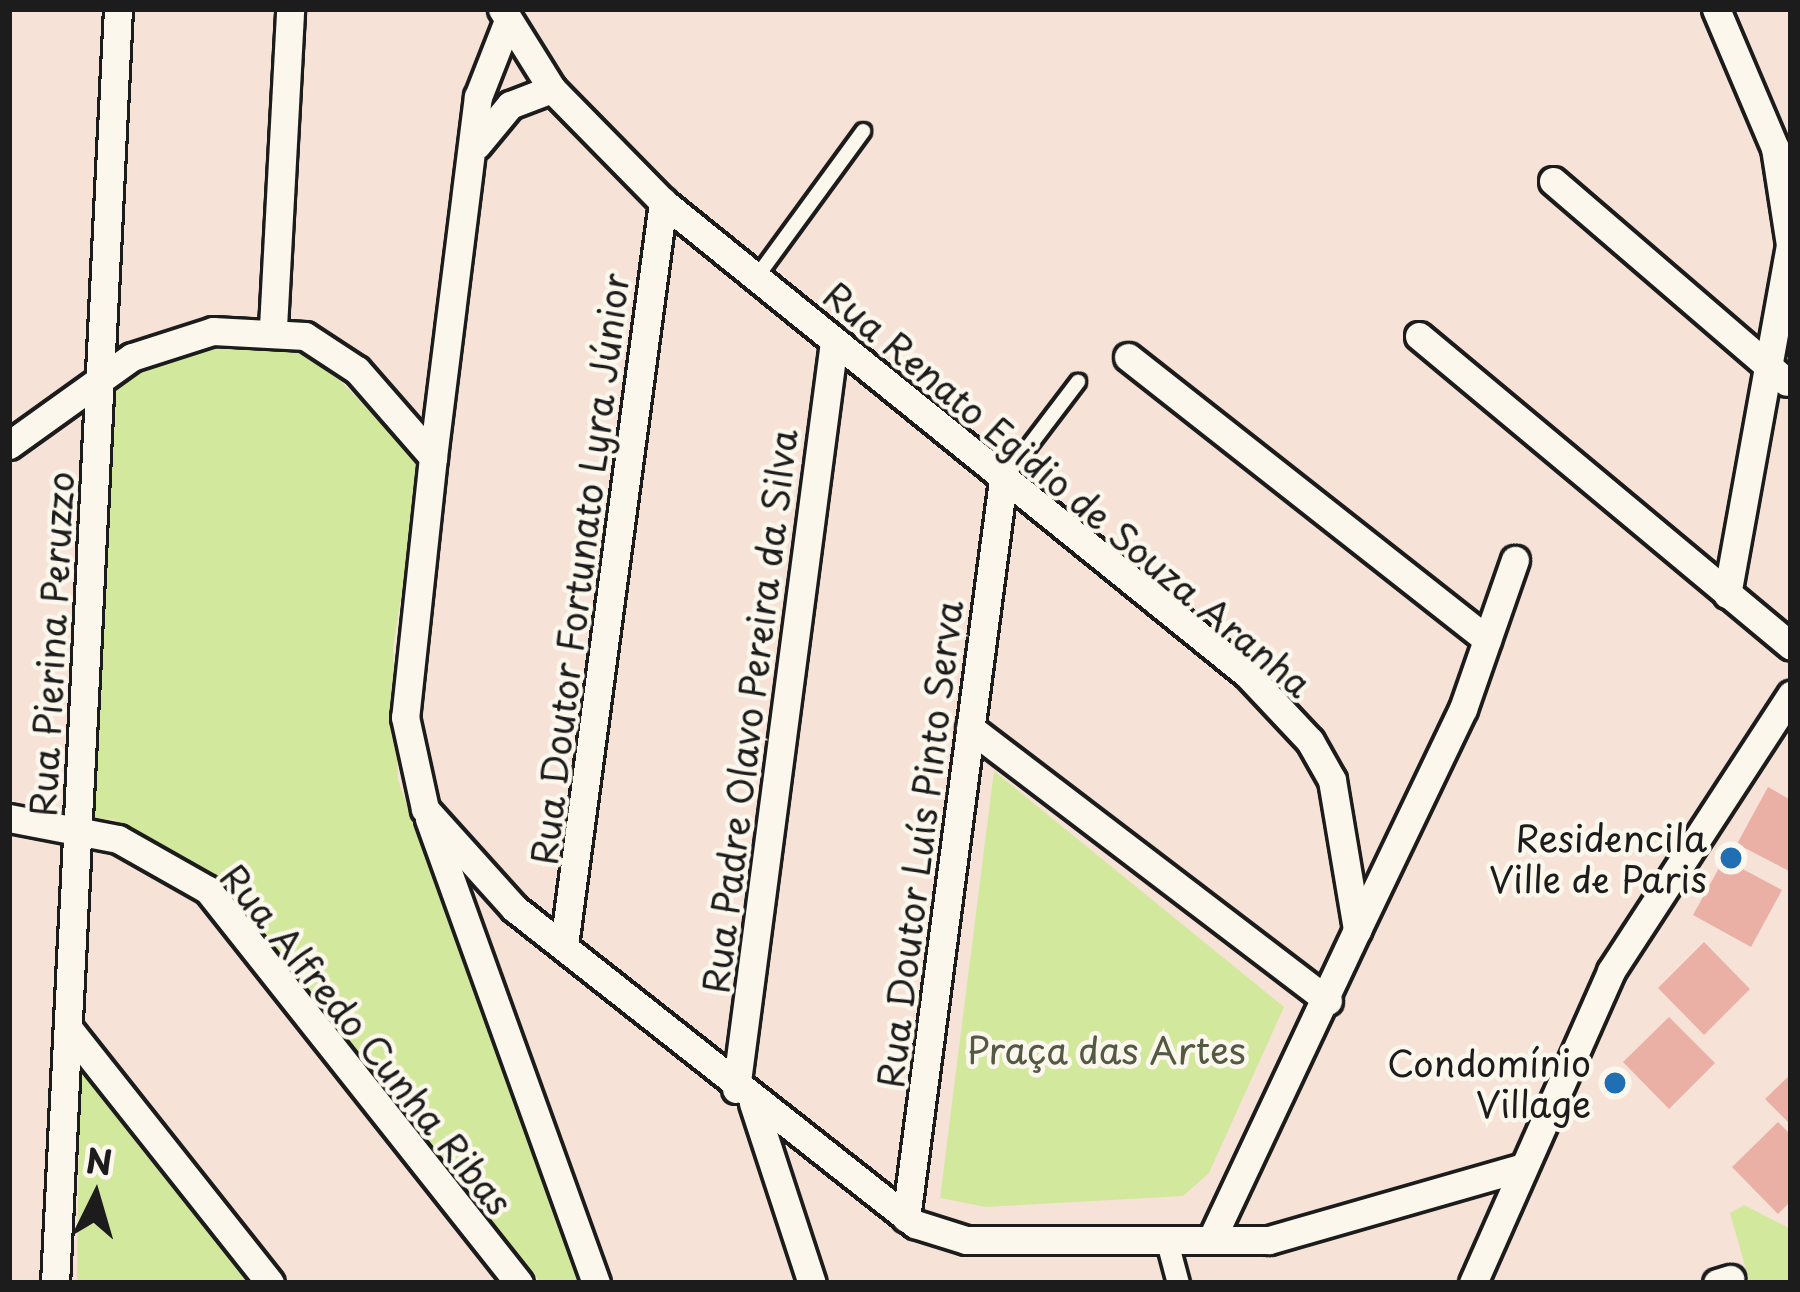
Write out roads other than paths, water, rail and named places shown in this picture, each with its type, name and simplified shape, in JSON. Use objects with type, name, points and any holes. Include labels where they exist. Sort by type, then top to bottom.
[{"type":"street","name":"Rua Pierina Peruzzo","points":[[55,1283],[118,9]]},
{"type":"street","points":[[273,328],[290,9]]},
{"type":"street","points":[[1716,9],[1789,197],[1783,379],[1727,594]]},
{"type":"street","points":[[504,16],[484,70],[406,652],[405,717],[425,809],[455,904],[596,1283]]},
{"type":"street","name":"Rua Renato Egidio de Souza Aranha","points":[[504,16],[552,89],[663,202],[1281,703],[1332,780],[1357,930]]},
{"type":"street","points":[[477,145],[510,105],[552,89]]},
{"type":"street","points":[[1553,181],[1783,379]]},
{"type":"street","name":"Rua Doutor Fortunato Lyra Júnior","points":[[564,945],[663,202]]},
{"type":"street","points":[[9,445],[103,378],[176,340],[273,328],[357,370],[433,457]]},
{"type":"street","points":[[1419,337],[1791,646]]},
{"type":"street","name":"Rua Padre Olavo Pereira da Silva","points":[[744,1096],[834,342]]},
{"type":"street","points":[[1128,357],[1487,640]]},
{"type":"street","name":"Rua Doutor Luís Pinto Serva","points":[[906,1218],[1003,480]]},
{"type":"street","points":[[1213,1236],[1328,1001],[1487,640],[1515,560]]},
{"type":"street","points":[[1473,1283],[1611,971],[1791,695]]},
{"type":"street","points":[[970,728],[1020,756],[1328,1001]]},
{"type":"street","points":[[425,809],[504,898],[744,1096],[906,1218],[966,1240],[1213,1236],[1269,1240],[1523,1167]]},
{"type":"street","name":"Rua Alfredo Cunha Ribas","points":[[9,818],[78,826],[208,890],[519,1283]]},
{"type":"street","points":[[455,904],[504,898]]},
{"type":"street","points":[[465,933],[504,898]]},
{"type":"street","points":[[68,1028],[270,1283]]},
{"type":"street","points":[[744,1096],[812,1283]]},
{"type":"street","points":[[1166,1238],[1178,1283]]},
{"type":"lane","points":[[756,278],[863,131]]},
{"type":"lane","points":[[1003,480],[1078,382]]},
{"type":"place","name":"Residencila Ville de Paris","points":[[1731,858]]},
{"type":"place","name":"Condomínio Village","points":[[1615,1083]]},
{"type":"park label","name":"Praça das Artes","points":[[1106,1050]]}]
